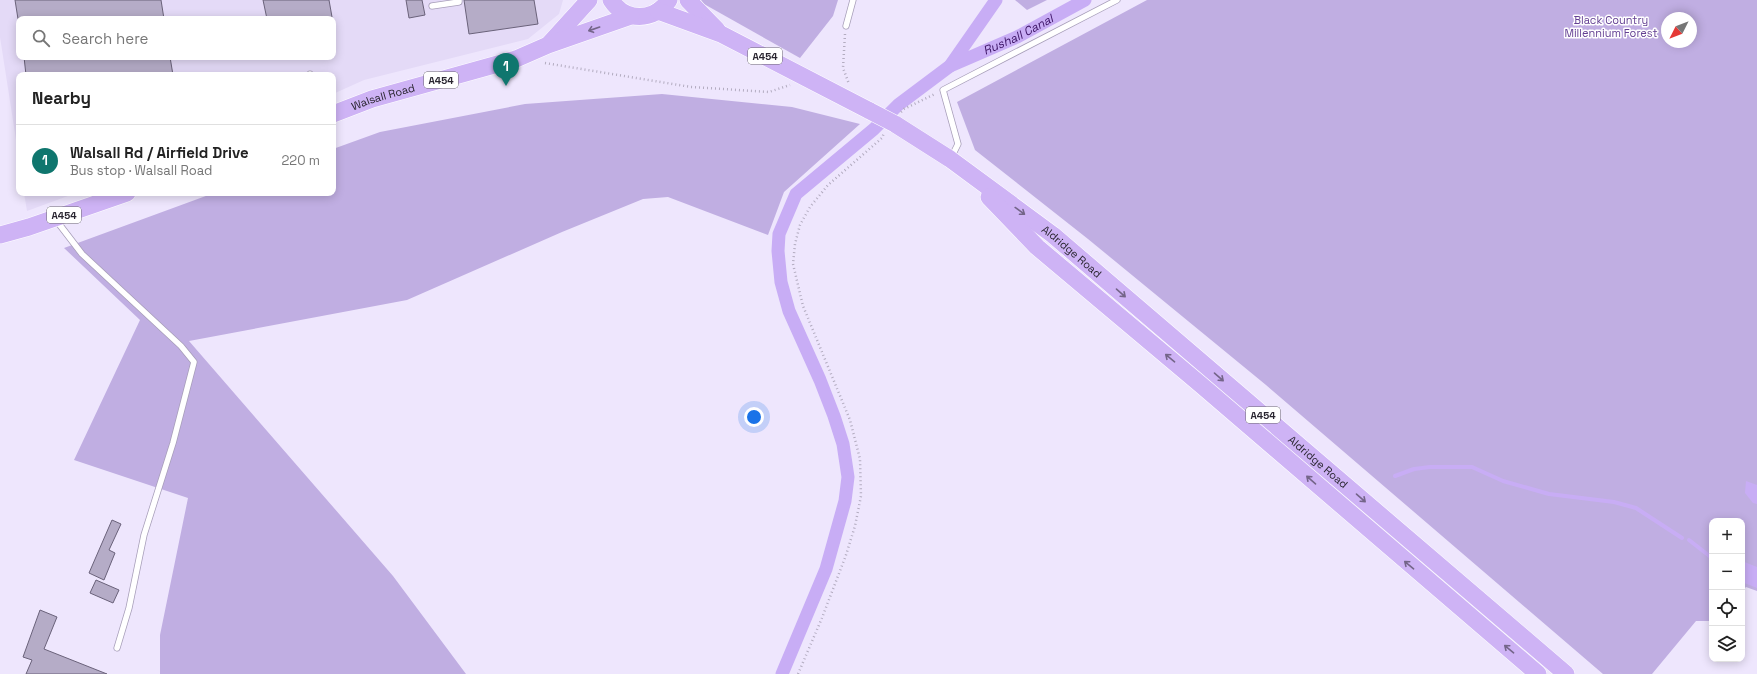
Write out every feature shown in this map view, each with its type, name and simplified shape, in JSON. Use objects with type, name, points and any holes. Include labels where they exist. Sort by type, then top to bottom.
[{"type":"main road","name":"Walsall Road","points":[[548,45],[589,0]]},
{"type":"main road","points":[[611,0],[621,11],[631,16]]},
{"type":"main road","name":"Aldridge Road","points":[[688,0],[721,34]]},
{"type":"main road","name":"Walsall Road","points":[[336,113],[372,99],[516,59],[548,45],[631,16],[645,17],[663,6]]},
{"type":"main road","name":"Aldridge Road","points":[[663,6],[894,122],[953,161],[1054,235],[1566,674]]},
{"type":"main road","name":"Aldridge Road","points":[[953,161],[1037,247],[1200,384],[1538,674]]},
{"type":"main road","name":"A454","points":[[0,235],[29,227],[118,196]]},
{"type":"main road","points":[[1442,592],[1454,578]]},
{"type":"lane","points":[[432,6],[459,2],[459,0]]},
{"type":"lane","points":[[846,26],[853,0]]},
{"type":"lane","points":[[953,161],[958,144],[943,90],[1117,0]]},
{"type":"lane","points":[[54,218],[82,254],[182,346],[194,362],[173,443],[144,535],[129,608],[117,648]]},
{"type":"path","points":[[846,26],[843,68],[851,88]]},
{"type":"path","points":[[543,63],[691,88],[769,92],[810,79]]},
{"type":"path","points":[[798,674],[822,618],[846,555],[856,526],[861,496],[860,459],[850,420],[803,306],[792,264],[795,244],[800,225],[810,207],[828,185],[882,138],[904,109],[943,90]]},
{"type":"shaded area","points":[[0,0],[563,0],[559,14],[528,39],[364,80],[336,93],[336,72],[16,72],[16,140],[0,37]]},
{"type":"shaded area","points":[[24,196],[68,196],[27,211]]},
{"type":"shaded area","points":[[1746,481],[1757,485],[1757,504],[1753,503],[1745,493]]},
{"type":"shaded area","points":[[1745,562],[1757,567],[1757,588],[1745,583]]},
{"type":"green space","points":[[701,0],[838,0],[833,16],[800,58],[704,4]]},
{"type":"green space","points":[[1015,0],[1047,0],[1027,10]]},
{"type":"green space","name":"Black Country Millennium Forest","points":[[1147,0],[1757,0],[1757,591],[1746,587],[1745,588],[1745,518],[1709,518],[1709,621],[1696,621],[1652,674],[1603,674],[1266,385],[1088,239],[975,150],[957,102]]},
{"type":"green space","points":[[662,94],[792,107],[860,124],[784,192],[768,235],[668,197],[643,199],[562,232],[407,300],[189,341],[393,576],[466,674],[160,674],[160,635],[188,498],[74,460],[140,320],[64,248],[206,196],[336,196],[336,148],[380,132],[525,104]]},
{"type":"building","points":[[15,0],[161,0],[164,16],[18,16]]},
{"type":"building","points":[[263,0],[329,0],[332,16],[266,16]]},
{"type":"building","points":[[406,0],[422,0],[425,15],[409,18]]},
{"type":"building","points":[[464,0],[534,0],[538,24],[469,34]]},
{"type":"building","points":[[24,60],[170,60],[172,72],[26,72]]},
{"type":"building","points":[[112,520],[121,524],[109,550],[115,553],[104,580],[89,573]]},
{"type":"building","points":[[96,580],[119,590],[113,603],[90,593]]},
{"type":"building","points":[[40,610],[57,617],[44,649],[107,674],[26,674],[32,660],[23,657]]},
{"type":"waterway","points":[[782,674],[826,569],[845,501],[848,477],[843,444],[834,416],[820,380],[789,311],[781,282],[778,251],[779,234],[796,194],[874,129],[898,105],[950,66],[996,0]]},
{"type":"waterway","name":"Rushall Canal","points":[[950,66],[1017,37],[1085,0]]},
{"type":"waterway","points":[[1395,476],[1414,469],[1430,467],[1472,467],[1503,481],[1549,494],[1614,502],[1636,508],[1682,538]]},
{"type":"waterway","points":[[1689,540],[1709,556]]},
{"type":"place","name":"Walsall Rd / Airfield Drive","points":[[506,86]]}]
